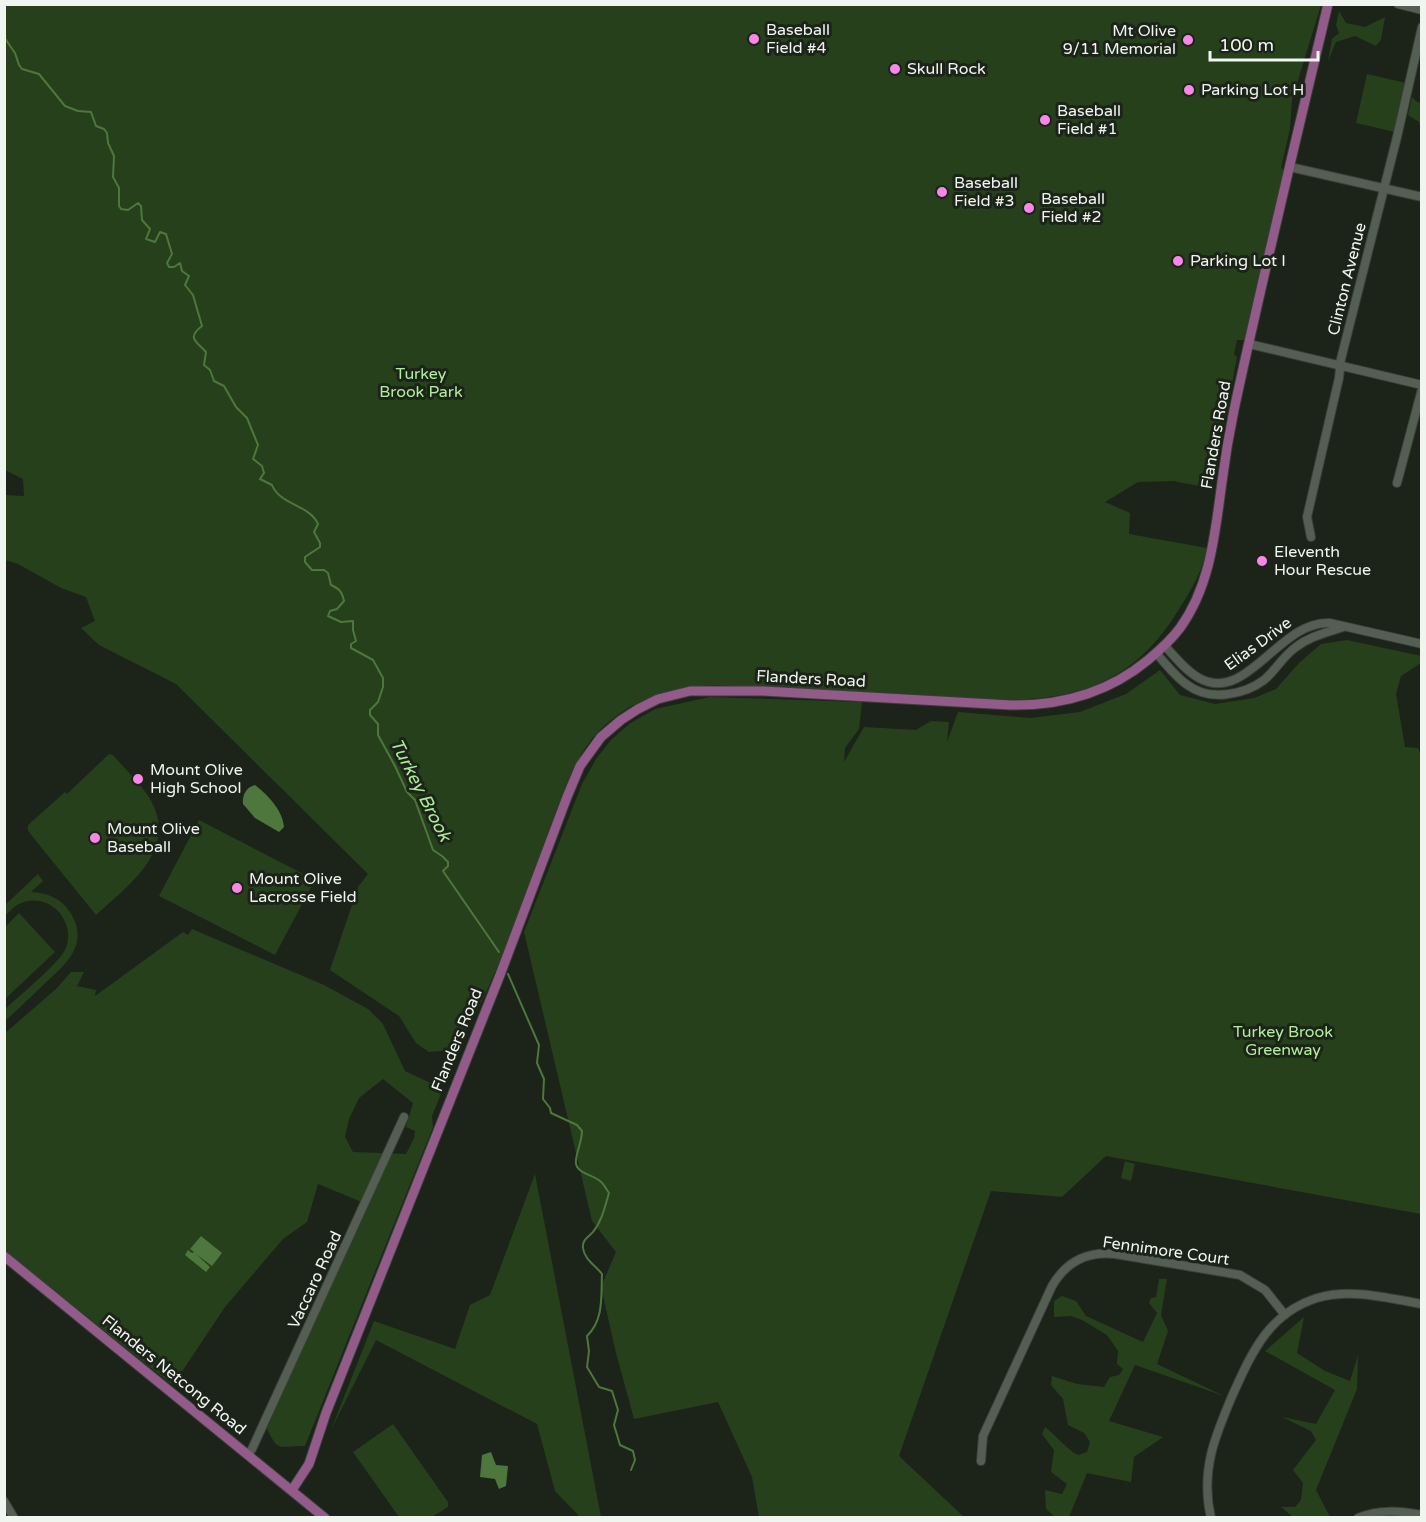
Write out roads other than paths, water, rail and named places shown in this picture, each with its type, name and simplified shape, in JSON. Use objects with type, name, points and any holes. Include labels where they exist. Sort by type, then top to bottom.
[{"type":"main road","name":"Flanders Road","points":[[292,1490],[311,1460],[326,1413],[500,975],[567,797],[585,758],[612,727],[630,713],[649,703],[690,691],[772,691],[994,704],[1047,704],[1074,699],[1128,675],[1165,646],[1186,619],[1207,571],[1213,546],[1231,425],[1328,4]]},
{"type":"main road","name":"Flanders Netcong Road","points":[[4,1256],[325,1518]]},
{"type":"street","points":[[1398,4],[1422,10]]},
{"type":"street","name":"Clinton Avenue","points":[[1311,537],[1306,517],[1422,27]]},
{"type":"street","points":[[1290,167],[1422,197]]},
{"type":"street","points":[[1249,345],[1422,387],[1397,483]]},
{"type":"street","name":"Elias Drive","points":[[1165,646],[1193,674],[1205,681],[1222,683],[1240,677],[1291,635],[1303,628],[1325,622],[1422,644]]},
{"type":"street","name":"Elias Drive","points":[[1156,653],[1183,682],[1192,688],[1210,694],[1233,693],[1248,689],[1263,680],[1288,654],[1304,642],[1343,627]]},
{"type":"street","name":"Vaccaro Road","points":[[248,1454],[312,1321],[404,1117]]},
{"type":"street","name":"Fennimore Court","points":[[981,1461],[983,1436],[1052,1286],[1063,1270],[1080,1258],[1100,1253],[1115,1254],[1240,1275],[1254,1281],[1265,1290],[1285,1315]]},
{"type":"street","points":[[1211,1518],[1207,1494],[1207,1474],[1214,1437],[1258,1343],[1285,1315],[1309,1301],[1336,1294],[1358,1293],[1422,1304]]},
{"type":"street","points":[[4,1501],[14,1518]]},
{"type":"street","points":[[1358,1518],[1386,1511],[1422,1515]]},
{"type":"waterway","name":"Turkey Brook","points":[[4,37],[22,69],[39,74],[65,106],[78,111],[91,112],[96,126],[107,133],[108,143],[114,156],[113,177],[119,188],[119,206],[121,209],[128,210],[138,203],[141,206],[142,220],[150,229],[146,239],[155,242],[160,232],[166,234],[172,254],[167,263],[169,267],[180,263],[182,271],[189,276],[185,285],[193,295],[202,326],[194,337],[206,352],[204,365],[210,370],[214,381],[224,386],[236,407],[247,418],[258,445],[253,459],[262,466],[264,473],[260,479],[272,485],[281,497],[309,513],[318,524],[314,532],[320,547],[305,557],[305,562],[312,570],[324,570],[328,573],[331,585],[340,591],[344,601],[337,609],[330,611],[328,616],[341,622],[353,621],[356,641],[351,644],[351,648],[373,660],[383,678],[383,687],[378,702],[370,710],[370,715],[378,724],[378,735],[407,792],[415,800],[433,850],[448,862],[448,866],[443,871],[499,952]]},
{"type":"waterway","name":"Turkey Brook","points":[[508,974],[539,1045],[537,1063],[544,1079],[543,1099],[551,1113],[577,1125],[582,1131],[576,1164],[581,1171],[601,1182],[609,1193],[599,1223],[583,1245],[586,1256],[602,1274],[599,1315],[587,1336],[589,1351],[587,1367],[599,1387],[612,1391],[618,1410],[614,1425],[620,1445],[633,1451],[635,1460],[631,1470]]},
{"type":"place","name":"Baseball Field #4","points":[[754,39]]},
{"type":"place","name":"Mt Olive 9/11 Memorial","points":[[1188,40]]},
{"type":"place","name":"Skull Rock","points":[[895,69]]},
{"type":"place","name":"Parking Lot H","points":[[1189,90]]},
{"type":"place","name":"Baseball Field #1","points":[[1045,120]]},
{"type":"place","name":"Baseball Field #3","points":[[942,192]]},
{"type":"place","name":"Baseball Field #2","points":[[1029,208]]},
{"type":"place","name":"Parking Lot I","points":[[1178,261]]},
{"type":"place","name":"Eleventh Hour Rescue","points":[[1262,561]]},
{"type":"place","name":"Mount Olive High School","points":[[138,779]]},
{"type":"place","name":"Mount Olive Baseball","points":[[95,838]]},
{"type":"place","name":"Mount Olive Lacrosse Field","points":[[237,888]]},
{"type":"park label","name":"Turkey Brook Park","points":[[421,383]]},
{"type":"park label","name":"Turkey Brook Greenway","points":[[1283,1041]]}]
